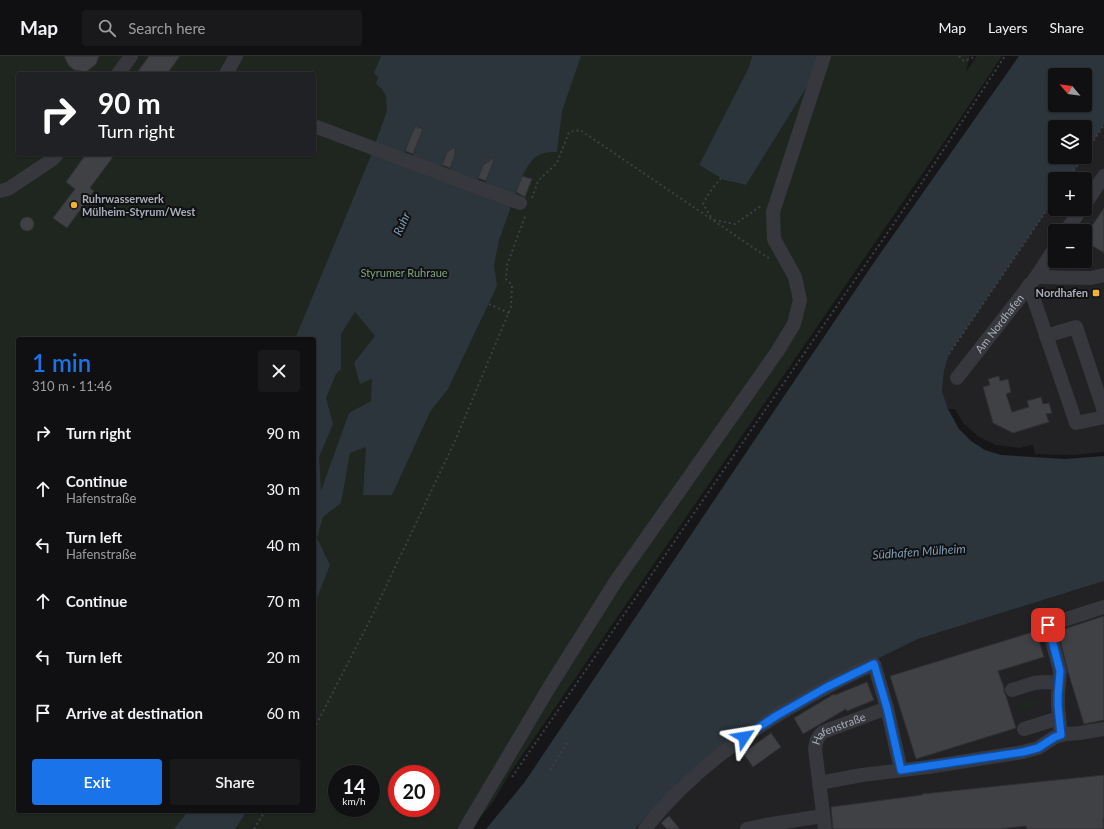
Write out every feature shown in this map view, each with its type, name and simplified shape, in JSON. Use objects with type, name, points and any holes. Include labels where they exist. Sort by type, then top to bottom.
[{"type":"street","points":[[119,72],[131,56]]},
{"type":"street","points":[[227,72],[236,56]]},
{"type":"street","points":[[465,829],[546,693],[616,581],[777,352],[794,324],[800,300],[795,277],[774,239],[773,212],[824,56]]},
{"type":"street","points":[[316,127],[526,205]]},
{"type":"street","points":[[0,192],[8,189],[55,156]]},
{"type":"street","points":[[1092,194],[1104,176]]},
{"type":"street","name":"Am Nordhafen","points":[[957,378],[1048,258]]},
{"type":"street","points":[[1104,274],[1092,278],[1032,281],[1046,336],[1076,424],[1104,417]]},
{"type":"street","points":[[1046,336],[1076,327],[1104,411]]},
{"type":"street","points":[[1061,735],[1058,695],[1060,671],[1048,625],[1104,607]]},
{"type":"street","points":[[645,829],[676,794],[710,763],[744,737],[776,716],[827,687],[874,664],[887,708],[901,770]]},
{"type":"street","points":[[1012,690],[1034,683],[1059,683]]},
{"type":"street","name":"Hafenstraße","points":[[824,822],[815,749],[819,736],[823,732],[887,708]]},
{"type":"street","points":[[1024,729],[1059,718]]},
{"type":"street","points":[[819,783],[862,775],[1023,752],[1038,748],[1055,737],[1061,735],[1080,734],[1104,728]]},
{"type":"street","points":[[748,829],[765,824],[824,822]]},
{"type":"path","points":[[959,56],[964,60],[972,58],[973,56]]},
{"type":"path","points":[[510,779],[914,194],[1005,56]]},
{"type":"path","points":[[1092,143],[1104,125]]},
{"type":"path","points":[[316,725],[370,620],[455,441],[511,307],[512,285],[506,279],[507,265],[526,205],[538,181],[557,163],[569,132],[580,130],[770,259]]},
{"type":"path","points":[[721,178],[703,204],[712,219],[735,224],[779,194]]},
{"type":"path","points":[[949,354],[1048,208]]},
{"type":"path","points":[[489,304],[509,313]]},
{"type":"path","points":[[550,770],[568,741]]},
{"type":"path","points":[[254,829],[264,813]]},
{"type":"shaded area","points":[[1104,125],[1104,452],[1074,455],[1035,454],[1033,445],[1019,448],[996,445],[979,437],[964,424],[955,409],[948,409],[942,391],[944,371],[949,354],[1048,208],[1048,216],[1092,216],[1092,172],[1073,172],[1078,164],[1092,164],[1092,143]]},
{"type":"shaded area","points":[[1104,581],[1104,829],[635,829],[680,780],[785,704],[918,639]]},
{"type":"green space","name":"Styrumer Ruhraue","points":[[0,56],[752,56],[749,67],[699,165],[724,180],[746,185],[815,74],[820,56],[970,56],[966,72],[977,56],[1002,56],[510,773],[493,802],[469,829],[617,585],[788,342],[802,312],[803,297],[773,352],[610,579],[459,829],[0,829]]},
{"type":"green space","points":[[1038,698],[1040,705],[1018,712],[1015,705]]},
{"type":"water","name":"Ruhr","points":[[381,56],[581,56],[562,111],[557,152],[544,153],[535,157],[522,176],[499,240],[494,265],[497,286],[448,389],[430,412],[392,495],[363,495],[366,447],[350,453],[341,503],[323,517],[317,538],[330,565],[316,600],[316,337],[296,337],[370,158],[387,111],[386,96],[382,89],[376,84],[378,77],[374,73]],"holes":[[[409,140],[417,143],[412,157],[404,154]],[[450,150],[455,152],[449,171],[441,168],[446,154]],[[482,167],[490,170],[485,185],[477,182]],[[355,312],[375,336],[354,363],[360,384],[372,379],[371,401],[349,413],[321,491],[319,457],[333,424],[326,398],[336,374],[341,369],[341,334]]]},
{"type":"water","points":[[752,56],[820,56],[815,74],[746,185],[724,180],[699,165],[749,67]]},
{"type":"water","name":"Südhafen Mülheim","points":[[1019,56],[1104,56],[1104,125],[1092,143],[1092,120],[1048,120],[1048,164],[1078,164],[1073,172],[1048,172],[1048,208],[949,354],[944,371],[942,391],[948,409],[959,429],[971,441],[985,450],[1001,455],[1065,459],[1104,456],[1104,581],[918,639],[785,704],[680,780],[635,829],[486,829],[524,783],[875,261]]},
{"type":"water","points":[[186,813],[246,813],[235,829],[174,829]]},
{"type":"building","points":[[64,56],[99,56],[96,64],[86,72],[74,70],[69,66]]},
{"type":"building","points":[[149,56],[180,56],[168,72],[137,72]]},
{"type":"building","points":[[415,126],[423,129],[413,154],[405,151]]},
{"type":"building","points":[[455,147],[455,155],[450,168],[442,165],[447,152]]},
{"type":"building","name":"Ruhrwasserwerk Mülheim-Styrum/West","points":[[85,156],[114,156],[90,188],[94,191],[67,228],[53,218],[75,189],[66,182]]},
{"type":"building","points":[[495,157],[486,181],[478,178],[483,165]]},
{"type":"building","points":[[522,176],[532,179],[525,197],[516,192]]},
{"type":"building","points":[[1104,208],[1104,253],[1092,245],[1092,226]]},
{"type":"building","points":[[24,217],[30,217],[34,221],[34,227],[30,231],[24,231],[20,227],[20,221]]},
{"type":"building","points":[[999,376],[1000,381],[1008,379],[1011,392],[1006,394],[1012,412],[1029,407],[1027,401],[1041,397],[1043,404],[1049,403],[1052,413],[1046,414],[1049,422],[1013,433],[993,423],[983,387],[990,385],[988,379]]},
{"type":"building","points":[[1104,616],[1104,720],[1084,724],[1068,672],[1058,631]]},
{"type":"building","points":[[1036,631],[1044,657],[998,671],[1016,728],[916,759],[890,676]]},
{"type":"building","points":[[867,682],[874,700],[847,711],[846,709],[803,734],[794,718],[834,694],[835,695]]},
{"type":"building","points":[[771,733],[781,747],[753,767],[743,753]]},
{"type":"building","points":[[1104,775],[1104,829],[1027,829],[1026,826],[1000,829],[833,829],[831,807],[922,794]]},
{"type":"building","points":[[669,816],[680,829],[667,829],[661,823]]},
{"type":"place","name":"Ruhrwasserwerk Mülheim-Styrum/West","points":[[74,205]]},
{"type":"place","name":"Nordhafen","points":[[1096,293]]},
{"type":"route","points":[[744,737],[776,716],[827,687],[874,664],[887,708],[901,770],[1023,752],[1038,748],[1055,737],[1061,735],[1058,706],[1060,671],[1048,625]]}]
